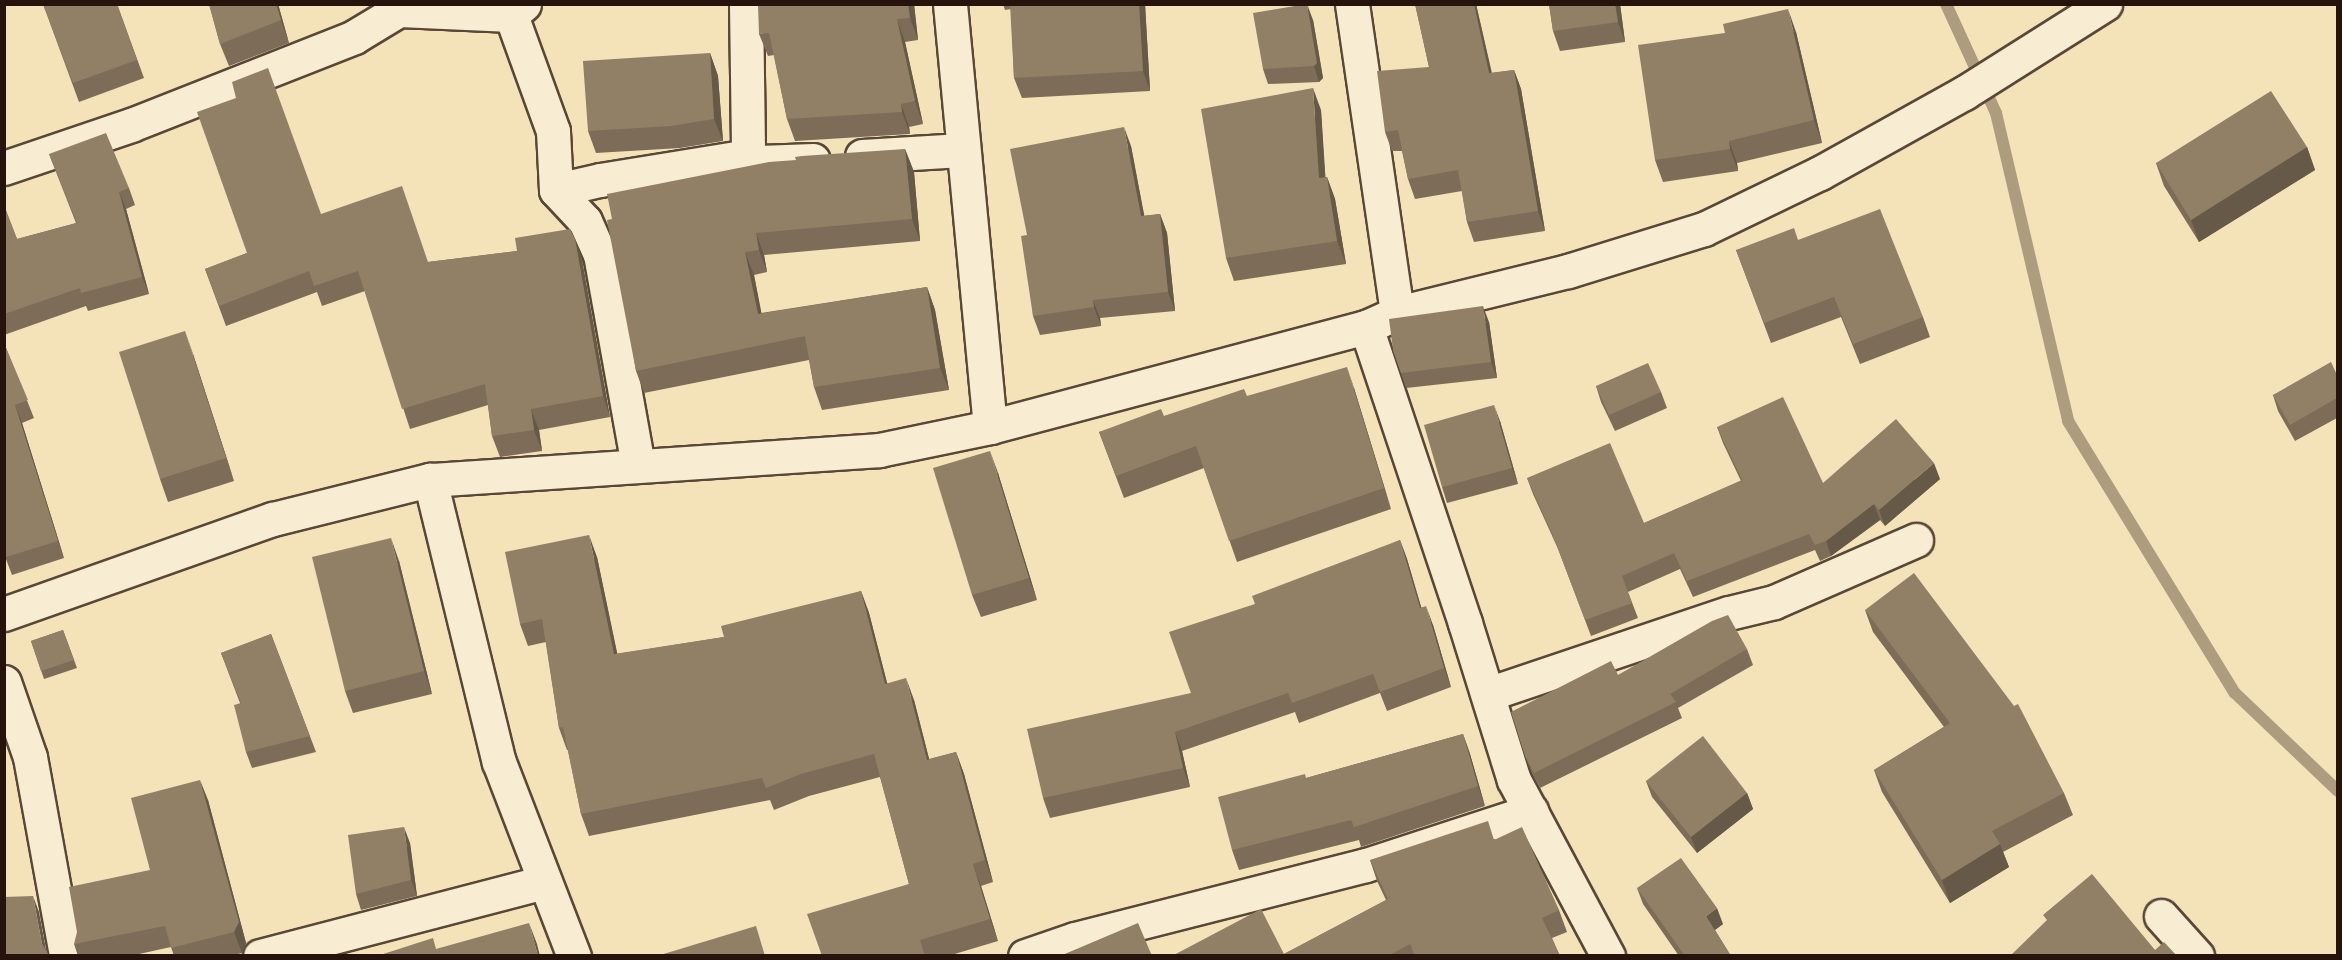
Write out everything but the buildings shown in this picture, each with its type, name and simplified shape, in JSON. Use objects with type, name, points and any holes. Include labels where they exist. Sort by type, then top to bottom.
[{"type":"street","points":[[746,4],[748,156]]},
{"type":"street","points":[[950,4],[990,427]]},
{"type":"street","points":[[1352,4],[1397,313]]},
{"type":"street","points":[[4,614],[273,519],[430,480],[879,450],[990,427],[1366,327],[1397,313],[1568,271],[1704,229],[1820,173],[1964,93],[2104,4]]},
{"type":"street","points":[[4,168],[131,125],[354,37],[368,16],[399,10],[517,10],[553,131],[556,190],[585,221],[600,254],[638,466]]},
{"type":"street","points":[[556,190],[600,180],[748,156],[759,162],[767,162],[962,150]]},
{"type":"street","points":[[1366,327],[1488,694],[1514,780],[1608,956]]},
{"type":"street","points":[[430,480],[499,762],[574,956]]},
{"type":"street","points":[[1488,694],[1729,613],[1774,602],[1916,540]]},
{"type":"street","points":[[4,682],[30,757],[66,956]]},
{"type":"street","points":[[1025,956],[1075,939],[1366,865],[1531,811]]},
{"type":"street","points":[[261,956],[545,882]]},
{"type":"street","points":[[2161,916],[2197,956]]},
{"type":"waterway","points":[[1946,4],[1996,113],[2068,421],[2235,693],[2338,791]]}]
